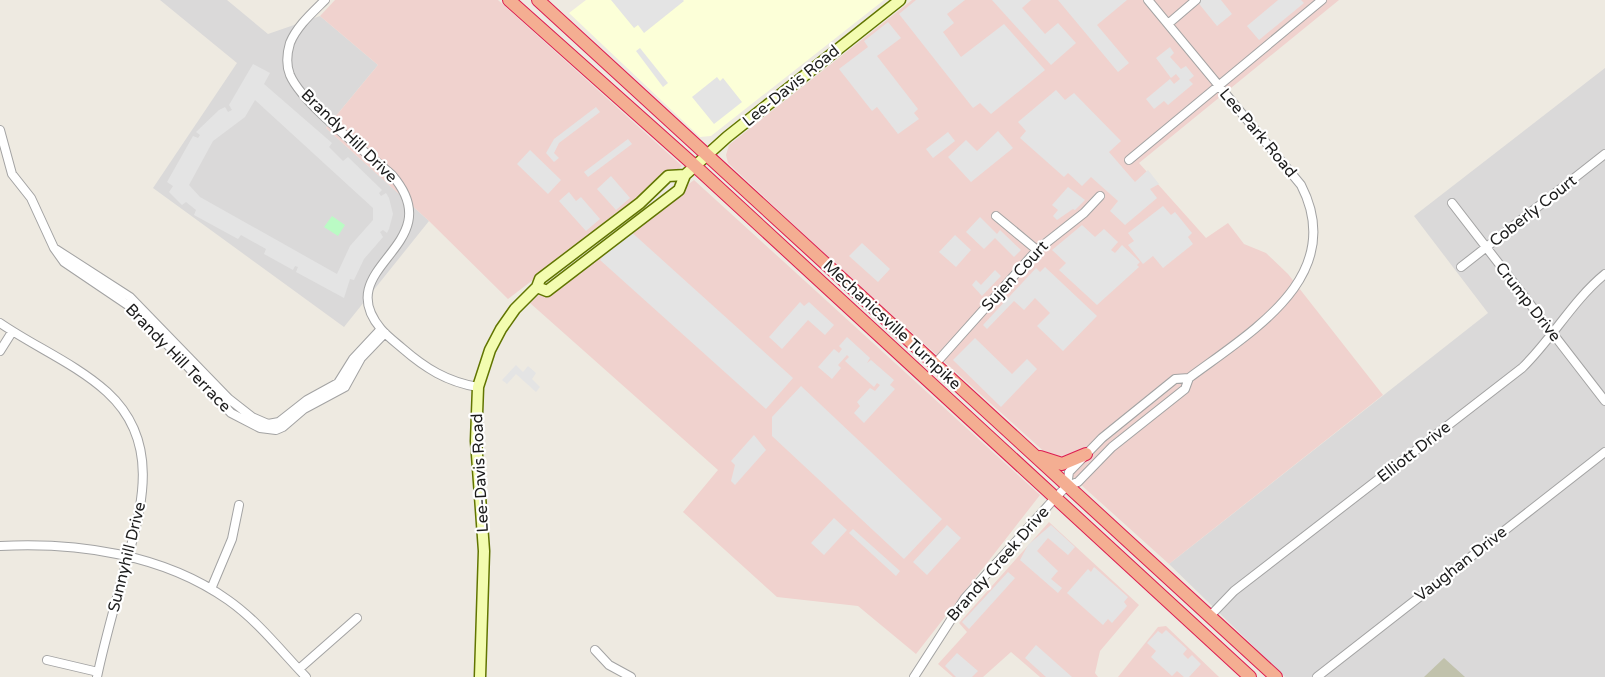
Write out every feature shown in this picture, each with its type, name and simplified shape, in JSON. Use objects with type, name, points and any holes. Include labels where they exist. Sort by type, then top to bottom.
[{"type":"highway","name":"Mechanicsville Turnpike","points":[[509,0],[695,166],[1250,677]]},
{"type":"highway","name":"Mechanicsville Turnpike","points":[[538,0],[1276,677]]},
{"type":"highway","points":[[1032,454],[1049,462],[1062,464],[1086,454]]},
{"type":"main road","name":"Lee-Davis Road","points":[[537,287],[548,291],[679,190],[685,175],[695,166],[820,61],[900,0]]},
{"type":"main road","name":"Lee-Davis Road","points":[[480,677],[484,551],[476,441],[478,387],[490,350],[515,309],[537,287],[540,279],[668,176],[685,175]]},
{"type":"main road","points":[[590,259],[591,249],[616,220]]},
{"type":"street","name":"Brandy Hill Drive","points":[[325,0],[290,43],[287,63],[296,85],[306,98],[392,174],[404,189],[408,200],[410,219],[407,231],[373,275],[368,292],[370,306],[383,331],[431,371],[456,382],[478,387]]},
{"type":"street","name":"Lee Park Road","points":[[1148,0],[1301,184],[1312,212],[1314,243],[1304,274],[1287,299],[1189,378],[1185,389],[1112,447],[1078,482],[1068,486],[1069,472],[1127,416],[1175,379],[1189,378]]},
{"type":"street","points":[[1168,24],[1196,0]]},
{"type":"street","points":[[1129,160],[1322,0]]},
{"type":"street","name":"Brandy Hill Terrace","points":[[0,130],[12,174],[30,198],[54,248],[64,262],[135,310],[231,413],[260,429],[276,430],[284,427],[304,409],[345,387],[361,358],[383,331]]},
{"type":"street","name":"Coberly Court","points":[[1461,267],[1605,154]]},
{"type":"street","name":"Sujen Court","points":[[936,363],[1036,250],[1084,213],[1100,196]]},
{"type":"street","name":"Crump Drive","points":[[1452,203],[1605,401]]},
{"type":"street","points":[[996,216],[1036,250]]},
{"type":"street","name":"Elliott Drive","points":[[1210,616],[1234,591],[1494,391],[1554,335],[1582,297],[1605,274]]},
{"type":"street","name":"Sunnyhill Drive","points":[[0,323],[99,386],[117,403],[130,423],[140,451],[144,481],[140,514],[98,674]]},
{"type":"street","points":[[0,351],[12,332]]},
{"type":"street","name":"Vaughan Drive","points":[[1317,677],[1605,452]]},
{"type":"street","name":"Brandy Creek Drive","points":[[914,677],[965,598],[1068,486]]},
{"type":"street","points":[[211,589],[232,539],[239,505]]},
{"type":"street","points":[[0,546],[58,544],[169,569],[211,589],[244,612],[306,677]]},
{"type":"street","points":[[299,669],[357,618]]},
{"type":"street","points":[[595,650],[609,665],[631,677]]},
{"type":"street","points":[[47,660],[98,674]]},
{"type":"shaded area","points":[[160,0],[227,0],[268,34],[320,16],[378,65],[326,128],[429,221],[344,327],[153,188],[237,63]]},
{"type":"shaded area","points":[[335,0],[498,0],[682,166],[508,299],[429,221],[326,128],[378,65],[320,16]]},
{"type":"shaded area","points":[[586,0],[884,0],[711,136],[700,137],[569,13]]},
{"type":"shaded area","points":[[611,0],[684,1],[644,33],[638,25],[634,28]]},
{"type":"shaded area","points":[[912,0],[1339,0],[1139,163],[1206,238],[1228,223],[1244,244],[1266,253],[1288,274],[1383,395],[1169,564],[829,258],[728,163],[726,155],[729,145]]},
{"type":"shaded area","points":[[916,0],[965,0],[947,14],[954,23],[943,32],[961,57],[1004,24],[1045,70],[991,114],[980,103],[973,108],[899,14]]},
{"type":"shaded area","points":[[992,0],[1031,0],[1022,8],[1045,34],[1058,23],[1076,43],[1051,65]]},
{"type":"shaded area","points":[[1058,0],[1127,0],[1097,25],[1129,63],[1118,72]]},
{"type":"shaded area","points":[[1196,0],[1221,0],[1232,14],[1217,26]]},
{"type":"shaded area","points":[[1278,0],[1301,0],[1304,3],[1259,40],[1247,26]]},
{"type":"shaded area","points":[[888,22],[901,38],[877,56],[918,109],[914,113],[919,119],[898,134],[877,107],[872,111],[839,69],[868,47],[864,41]]},
{"type":"shaded area","points":[[1170,47],[1174,53],[1170,57],[1181,69],[1186,66],[1194,76],[1189,80],[1193,84],[1168,105],[1164,101],[1154,109],[1146,99],[1170,79],[1174,84],[1180,79],[1176,74],[1171,78],[1156,58]]},
{"type":"shaded area","points":[[640,48],[668,83],[663,87],[636,51]]},
{"type":"shaded area","points":[[253,64],[270,73],[264,84],[332,143],[329,147],[343,161],[348,157],[382,190],[379,193],[381,196],[386,193],[389,198],[393,214],[389,229],[387,233],[383,230],[380,232],[383,237],[364,259],[354,280],[350,279],[344,298],[296,272],[298,267],[295,266],[293,270],[264,254],[266,249],[241,235],[238,239],[194,215],[196,210],[186,202],[182,205],[169,192],[173,186],[167,182],[193,136],[198,138],[200,135],[196,132],[219,110],[225,107],[228,112],[232,110],[229,105]],"holes":[[[255,100],[373,208],[373,220],[350,246],[337,274],[200,197],[189,185],[213,141],[245,117]]]},
{"type":"shaded area","points":[[1605,68],[1605,677],[1285,677],[1169,564],[1488,313],[1414,216]]},
{"type":"shaded area","points":[[717,77],[720,81],[723,78],[742,102],[714,124],[692,97]]},
{"type":"shaded area","points":[[1056,90],[1065,100],[1074,93],[1121,141],[1109,152],[1135,182],[1148,170],[1159,184],[1150,189],[1157,198],[1125,225],[1110,211],[1118,201],[1091,177],[1082,186],[1068,173],[1064,177],[1020,138],[1026,131],[1018,122]]},
{"type":"shaded area","points":[[596,107],[600,112],[559,143],[554,153],[559,158],[554,162],[546,153],[554,139]]},
{"type":"shaded area","points":[[998,131],[1013,148],[971,182],[948,157],[966,140],[977,151]]},
{"type":"shaded area","points":[[948,132],[955,141],[933,158],[926,149]]},
{"type":"shaded area","points":[[628,139],[632,144],[588,177],[584,172]]},
{"type":"shaded area","points":[[530,150],[561,180],[548,194],[517,164]]},
{"type":"shaded area","points":[[611,176],[630,198],[616,210],[597,189]]},
{"type":"shaded area","points":[[694,180],[1040,495],[916,654],[858,606],[777,597],[683,512],[718,470],[530,303],[556,278],[635,225]]},
{"type":"shaded area","points":[[1068,187],[1085,200],[1075,210],[1073,209],[1057,220],[1053,216],[1058,210],[1052,205]]},
{"type":"shaded area","points":[[569,192],[576,201],[581,197],[600,219],[586,231],[559,201]]},
{"type":"shaded area","points":[[1163,206],[1171,215],[1175,212],[1192,233],[1188,237],[1193,244],[1163,268],[1153,256],[1143,264],[1128,245],[1134,241],[1128,233]]},
{"type":"shaded area","points":[[980,217],[997,234],[1000,230],[1021,250],[1014,257],[995,238],[984,249],[966,232]]},
{"type":"shaded area","points":[[1082,225],[1095,237],[1104,229],[1118,242],[1111,250],[1115,253],[1122,245],[1140,262],[1137,265],[1139,267],[1097,305],[1059,270],[1066,263],[1052,250]]},
{"type":"shaded area","points":[[628,229],[793,378],[766,409],[600,260]]},
{"type":"shaded area","points":[[955,235],[971,250],[956,267],[939,252]]},
{"type":"shaded area","points":[[862,243],[890,269],[878,282],[849,256]]},
{"type":"shaded area","points":[[1045,267],[1097,316],[1063,351],[1037,326],[1050,313],[1035,298],[1024,310],[1014,301],[987,329],[983,325],[1036,268],[1040,272]]},
{"type":"shaded area","points":[[995,270],[1001,276],[982,296],[972,285],[976,280],[981,285]]},
{"type":"shaded area","points":[[800,302],[804,306],[809,302],[834,325],[825,335],[808,320],[782,349],[769,337]]},
{"type":"shaded area","points":[[847,337],[870,358],[867,363],[871,360],[894,380],[890,385],[895,389],[864,423],[854,413],[860,406],[857,402],[870,388],[875,391],[880,385],[877,383],[874,387],[845,361],[849,357],[847,355],[838,365],[841,368],[832,379],[818,367],[834,349],[839,353],[842,349],[839,346]]},
{"type":"shaded area","points":[[975,338],[1012,374],[1027,359],[1037,369],[1001,407],[953,360]]},
{"type":"shaded area","points":[[516,365],[523,372],[528,366],[536,373],[532,379],[540,387],[536,392],[516,374],[507,384],[502,380]]},
{"type":"shaded area","points":[[801,386],[942,519],[904,559],[772,436],[772,417]]},
{"type":"shaded area","points":[[754,435],[766,450],[735,485],[731,481],[735,465],[731,461]]},
{"type":"shaded area","points":[[834,518],[847,530],[824,555],[811,543]]},
{"type":"shaded area","points":[[1049,522],[1139,605],[1100,651],[1095,673],[1098,677],[1040,677],[1011,652],[983,677],[953,677],[938,664],[967,632],[959,623]]},
{"type":"shaded area","points":[[947,525],[961,538],[927,575],[913,562]]},
{"type":"shaded area","points":[[1051,525],[1075,547],[1068,555],[1048,538],[1037,551],[1058,571],[1051,579],[1062,588],[1058,593],[1020,560],[1028,545]]},
{"type":"shaded area","points":[[853,529],[900,571],[896,576],[849,533]]},
{"type":"shaded area","points":[[1094,567],[1128,597],[1124,602],[1127,606],[1112,623],[1108,619],[1103,625],[1067,593],[1088,569],[1091,572]]},
{"type":"shaded area","points":[[1008,572],[1015,578],[969,629],[962,622]]},
{"type":"shaded area","points":[[1166,626],[1219,677],[1118,677],[1158,627]]},
{"type":"shaded area","points":[[1166,630],[1187,649],[1183,654],[1188,659],[1192,655],[1201,664],[1189,677],[1184,677],[1177,671],[1172,676],[1151,657],[1156,651],[1147,643],[1158,631],[1162,634]]},
{"type":"shaded area","points":[[1036,645],[1072,677],[1046,677],[1025,658]]},
{"type":"shaded area","points":[[957,653],[978,671],[972,677],[956,677],[945,666]]},
{"type":"shaded area","points":[[1444,658],[1465,677],[1424,677]]},
{"type":"green space","points":[[332,216],[345,225],[338,236],[324,227]]}]
